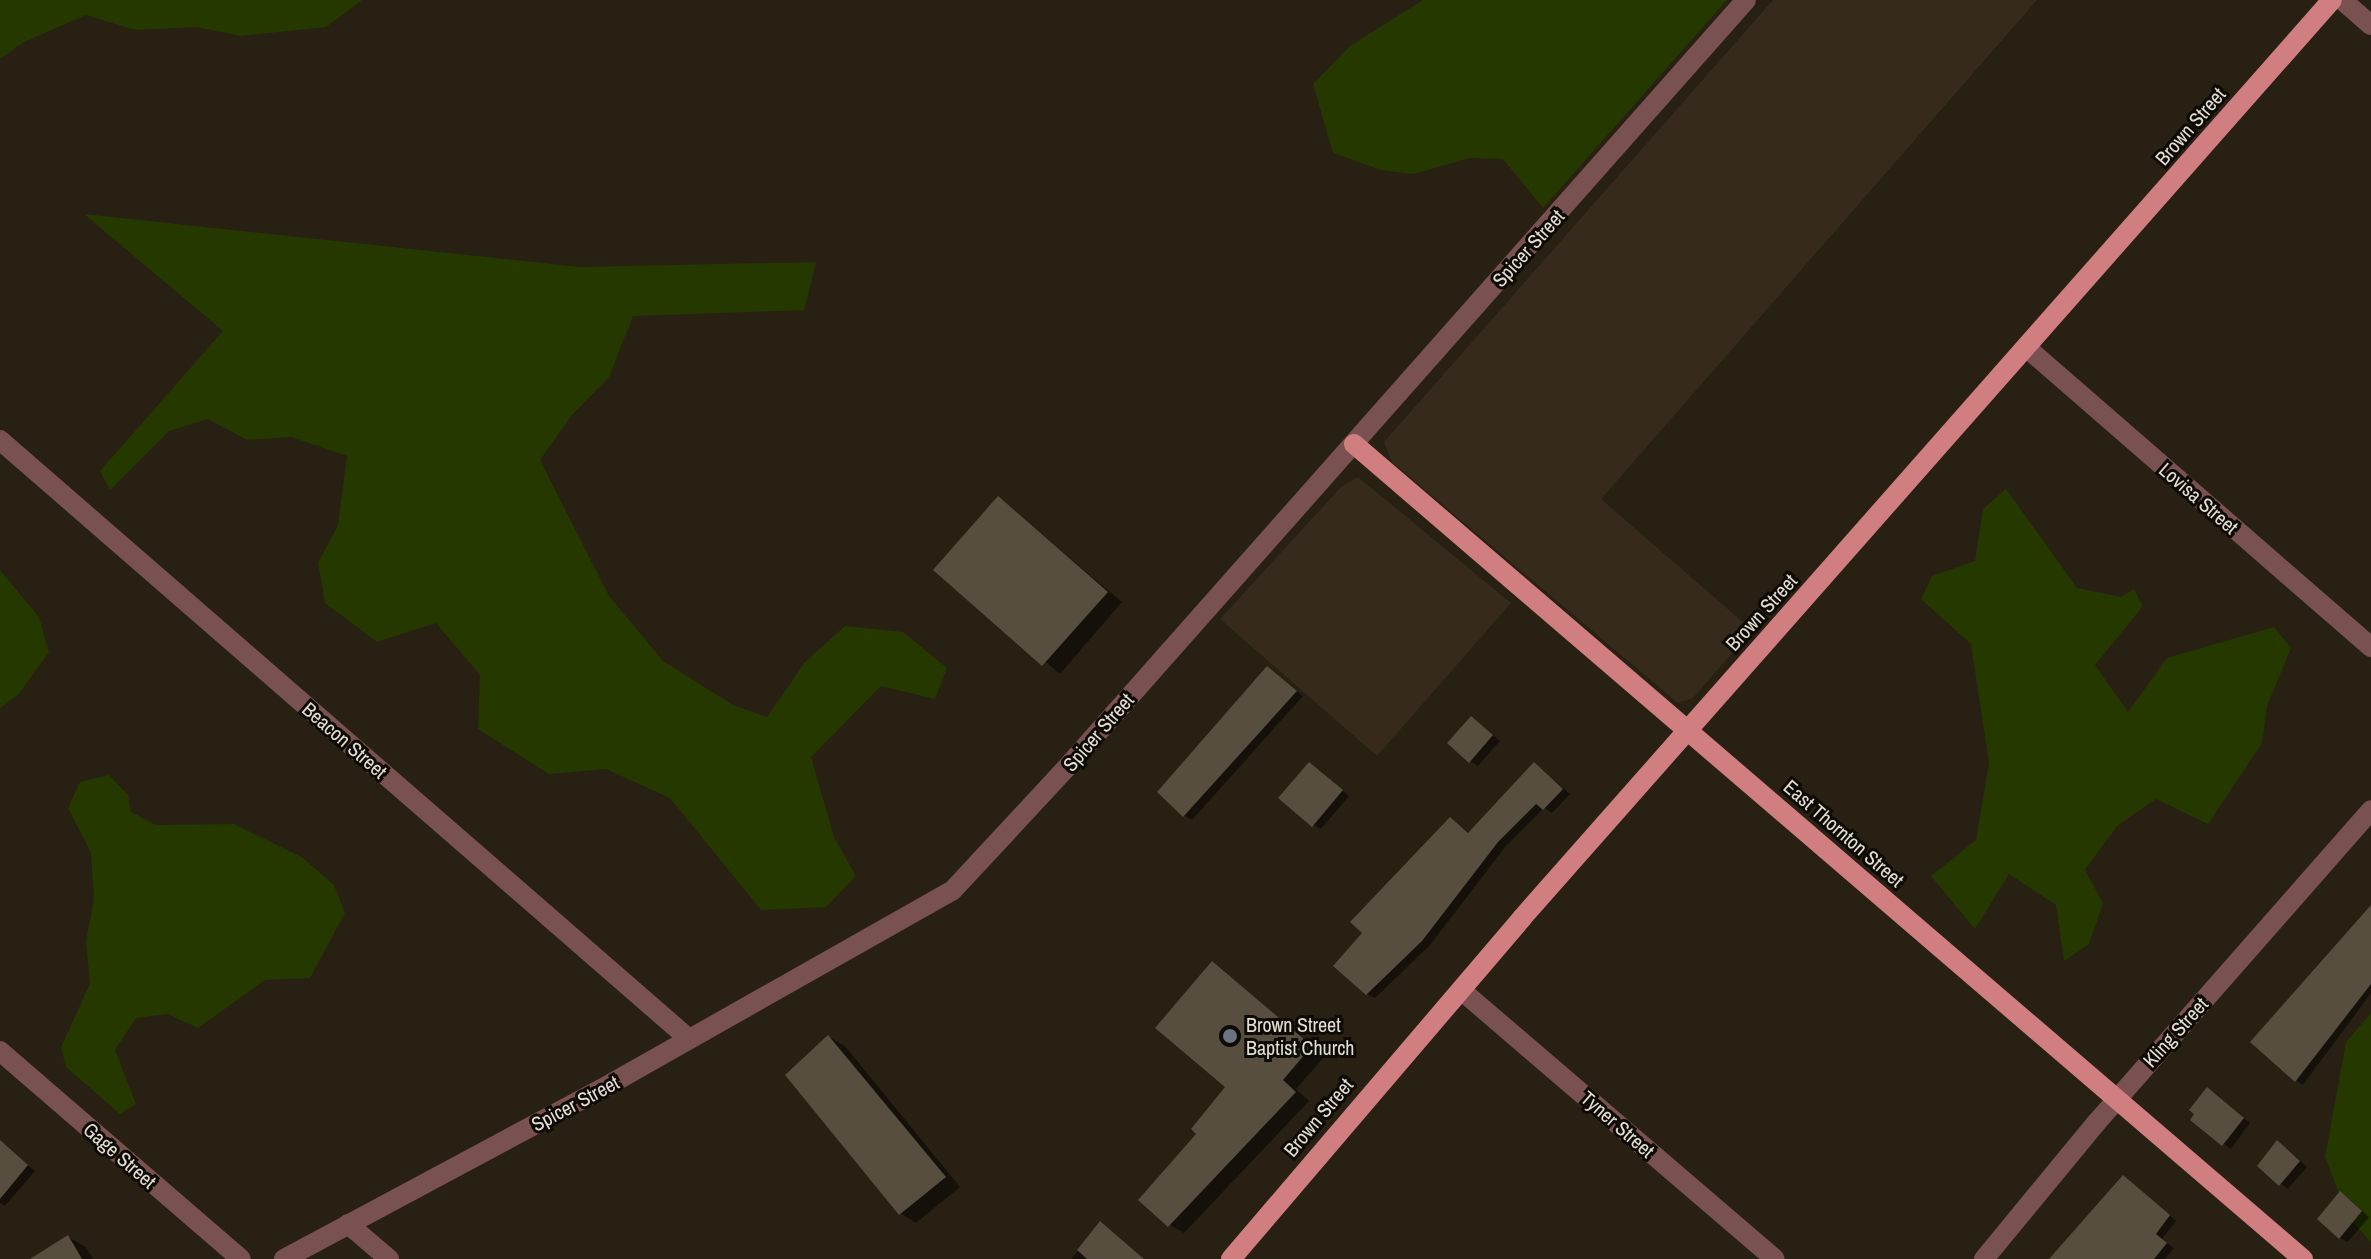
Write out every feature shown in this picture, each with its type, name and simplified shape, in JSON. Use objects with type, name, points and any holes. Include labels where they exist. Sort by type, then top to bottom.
[{"type":"main road","name":"Brown Street","points":[[1237,1257],[1461,990],[2332,0]]},
{"type":"main road","name":"East Thornton Street","points":[[1354,444],[2303,1259]]},
{"type":"street","name":"Spicer Street","points":[[284,1259],[689,1039],[952,891],[1354,444],[1746,0]]},
{"type":"street","points":[[2342,0],[2371,25]]},
{"type":"street","name":"Lovisa Street","points":[[2027,348],[2371,647]]},
{"type":"street","name":"Beacon Street","points":[[0,440],[689,1039]]},
{"type":"street","name":"Kling Street","points":[[1984,1259],[2117,1099],[2371,810]]},
{"type":"street","name":"Tyner Street","points":[[1461,990],[1775,1259]]},
{"type":"street","name":"Gage Street","points":[[0,1051],[241,1259]]},
{"type":"street","points":[[348,1224],[389,1259]]},
{"type":"shaded area","points":[[1773,0],[2037,0],[1601,499],[1752,630],[1693,698],[1678,703],[1392,462],[1384,442]]},
{"type":"shaded area","points":[[1358,477],[1511,603],[1377,756],[1220,619],[1341,487]]},
{"type":"green space","points":[[0,0],[362,0],[326,27],[241,36],[196,27],[135,30],[86,15],[24,42],[0,59]]},
{"type":"green space","points":[[1423,0],[1727,0],[1543,208],[1503,159],[1470,158],[1413,174],[1381,170],[1333,153],[1313,84],[1350,46]]},
{"type":"green space","points":[[84,214],[580,267],[816,262],[804,310],[633,316],[609,377],[571,416],[540,460],[609,596],[663,661],[733,705],[767,717],[805,662],[845,626],[903,632],[947,668],[935,699],[881,686],[811,757],[834,837],[856,876],[826,907],[761,910],[670,798],[606,769],[549,774],[478,729],[480,675],[436,623],[377,642],[325,603],[318,563],[338,525],[347,456],[292,437],[247,440],[208,419],[169,431],[110,490],[100,471],[223,331]]},
{"type":"green space","points":[[2006,489],[2077,588],[2121,597],[2134,589],[2143,606],[2095,665],[2128,712],[2167,658],[2274,627],[2291,648],[2267,706],[2262,743],[2208,824],[2156,799],[2117,826],[2085,870],[2103,903],[2089,944],[2064,961],[2056,905],[2009,874],[1975,929],[1931,876],[1976,840],[1989,763],[1971,644],[1921,599],[1932,576],[1975,561],[1983,509]]},
{"type":"green space","points":[[0,570],[39,617],[49,652],[19,694],[0,708]]},
{"type":"green space","points":[[109,775],[128,795],[131,812],[156,825],[234,824],[303,858],[334,885],[345,913],[310,978],[265,980],[198,1028],[168,1014],[136,1018],[115,1050],[136,1104],[120,1114],[66,1067],[61,1047],[90,984],[86,941],[94,900],[91,853],[68,808],[80,782]]},
{"type":"green space","points":[[2371,1013],[2371,1242],[2348,1217],[2325,1157],[2346,1042]]},
{"type":"building","points":[[998,496],[1108,592],[1042,666],[933,570]]},
{"type":"building","points":[[1267,666],[1297,691],[1183,817],[1157,792]]},
{"type":"building","points":[[1471,716],[1493,735],[1469,763],[1447,743]]},
{"type":"building","points":[[1309,762],[1343,790],[1312,827],[1278,798]]},
{"type":"building","points":[[1534,762],[1563,789],[1543,810],[1536,804],[1498,842],[1422,941],[1366,995],[1333,966],[1362,933],[1350,922],[1450,817],[1468,833]]},
{"type":"building","points":[[2371,905],[2371,984],[2295,1082],[2250,1042]]},
{"type":"building","points":[[1212,961],[1312,1046],[1283,1080],[1296,1092],[1168,1227],[1138,1200],[1196,1134],[1191,1129],[1225,1087],[1155,1028]]},
{"type":"building","points":[[828,1035],[946,1177],[899,1215],[785,1075]]},
{"type":"building","points":[[2207,1087],[2244,1118],[2222,1146],[2190,1120],[2194,1114],[2189,1110]]},
{"type":"building","points":[[0,1140],[28,1165],[0,1199]]},
{"type":"building","points":[[2277,1140],[2300,1161],[2279,1186],[2257,1166]]},
{"type":"building","points":[[2123,1175],[2170,1215],[2156,1234],[2167,1243],[2154,1259],[2049,1259]]},
{"type":"building","points":[[2340,1191],[2362,1211],[2339,1239],[2317,1219]]},
{"type":"building","points":[[1100,1221],[1144,1259],[1087,1259],[1077,1250]]},
{"type":"building","points":[[68,1235],[82,1259],[30,1259]]},
{"type":"place","name":"Brown Street Baptist Church","points":[[1230,1036]]}]
